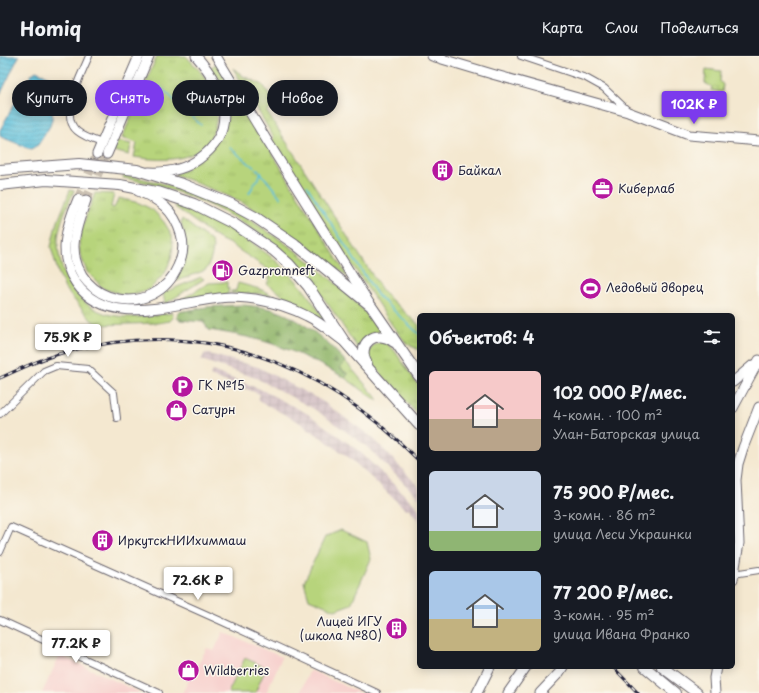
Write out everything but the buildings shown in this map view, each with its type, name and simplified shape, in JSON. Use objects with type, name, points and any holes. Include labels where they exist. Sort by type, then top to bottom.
[{"type":"main road","points":[[139,56],[102,143],[102,154],[149,56]]},
{"type":"main road","points":[[0,170],[79,164],[162,172],[185,167],[205,154],[218,138],[224,122],[224,111],[219,89],[212,76],[196,56]]},
{"type":"main road","points":[[216,56],[266,140],[351,272],[371,306],[417,373]]},
{"type":"main road","points":[[432,56],[628,112],[689,135],[759,141]]},
{"type":"main road","points":[[132,169],[206,193],[249,214],[295,244],[371,306]]},
{"type":"main road","points":[[0,185],[46,180],[125,186],[161,193],[194,204],[218,215],[256,238],[281,256],[299,275],[320,303],[344,341],[417,423]]},
{"type":"main road","points":[[125,186],[145,194],[166,206],[178,224],[183,243],[181,257],[176,271],[170,281],[158,292],[140,299],[123,300],[106,295],[92,286],[81,272],[76,260],[74,242],[82,200],[66,231],[64,243],[65,260],[68,270],[85,294],[98,303],[115,308],[137,310],[231,298],[256,299],[307,316],[344,341]]},
{"type":"main road","points":[[374,375],[363,355],[365,346],[371,339],[378,337],[387,338],[396,344]]},
{"type":"main road","points":[[735,380],[747,371],[759,358]]},
{"type":"main road","points":[[735,404],[759,358]]},
{"type":"main road","points":[[735,567],[740,543],[737,471],[741,452],[759,408]]},
{"type":"main road","points":[[477,693],[489,669]]},
{"type":"main road","points":[[508,693],[525,669]]},
{"type":"main road","points":[[540,693],[562,669]]},
{"type":"main road","points":[[648,669],[676,693]]},
{"type":"main road","points":[[665,669],[697,693]]},
{"type":"main road","points":[[715,693],[714,678],[716,669]]},
{"type":"street","points":[[89,56],[73,95],[69,110],[71,122],[76,131],[85,137],[102,143]]},
{"type":"street","points":[[521,56],[586,78],[604,88],[628,112]]},
{"type":"street","points":[[0,414],[44,371],[56,366],[88,370],[114,393],[117,418]]},
{"type":"street","points":[[0,552],[11,527],[377,693]]},
{"type":"street","points":[[735,576],[759,570]]},
{"type":"street","points":[[0,620],[159,693]]},
{"type":"shaded area","points":[[205,353],[258,367],[322,401],[373,438],[417,485],[417,496],[365,445],[314,409],[256,378],[201,360]]},
{"type":"shaded area","points":[[212,371],[260,389],[308,414],[359,451],[416,506],[417,519],[409,508],[406,510],[351,459],[302,424],[258,400],[260,394],[210,376]]},
{"type":"shaded area","points":[[223,632],[282,657],[266,693],[182,693],[207,648],[214,651]]},
{"type":"shaded area","points":[[60,655],[139,692],[139,693],[42,693]]},
{"type":"shaded area","points":[[310,670],[360,693],[300,693]]},
{"type":"green space","points":[[157,56],[186,56],[198,69],[207,80],[172,80],[172,116],[217,116],[212,135],[205,145],[184,157],[172,159],[146,159],[134,157],[137,143],[122,138],[131,116],[164,116],[164,80],[147,80]]},
{"type":"green space","points":[[217,63],[227,80],[213,80],[210,68]]},
{"type":"green space","points":[[233,68],[243,76],[252,80],[240,80]]},
{"type":"green space","points":[[706,69],[721,71],[720,81],[723,85],[722,92],[711,90],[712,87],[705,83]]},
{"type":"green space","points":[[259,83],[263,85],[267,91],[267,116],[270,116],[384,293],[417,323],[417,349],[406,343],[392,325],[271,139],[274,138],[259,112]]},
{"type":"green space","points":[[222,116],[249,116],[348,277],[301,241],[247,205],[174,174],[186,169],[225,128]]},
{"type":"green space","points":[[118,141],[131,144],[129,155],[113,151]]},
{"type":"green space","points":[[124,175],[160,183],[195,194],[218,203],[263,228],[327,276],[366,313],[383,332],[374,332],[367,336],[361,342],[359,350],[303,271],[275,245],[232,216],[215,208],[161,187],[123,178]]},
{"type":"green space","points":[[70,190],[74,191],[62,219],[58,237],[58,251],[61,264],[72,288],[81,299],[91,307],[103,313],[131,317],[172,313],[173,318],[170,321],[158,323],[101,325],[92,321],[65,289],[58,272],[51,247],[55,229]]},
{"type":"green space","points":[[95,193],[114,194],[111,207],[114,208],[119,198],[139,203],[153,210],[164,222],[172,235],[173,246],[171,259],[165,273],[150,289],[127,296],[104,289],[87,272],[80,254],[79,242],[84,222]]},
{"type":"green space","points":[[176,204],[188,207],[217,221],[262,250],[290,274],[326,321],[325,322],[310,315],[267,284],[271,274],[269,270],[230,244],[217,238],[175,207]]},
{"type":"green space","points":[[182,219],[211,241],[213,251],[206,270],[177,281],[176,279],[184,264],[186,251],[185,238],[181,222]]},
{"type":"green space","points":[[201,277],[204,279],[165,304],[163,293]]},
{"type":"green space","points":[[227,282],[227,288],[229,288],[228,294],[183,301],[182,299],[209,283]]},
{"type":"green space","points":[[238,283],[260,289],[275,297],[261,294],[231,293],[231,291],[236,290]]},
{"type":"green space","points":[[243,305],[271,309],[292,318],[312,330],[330,345],[346,362],[340,368],[348,374],[345,378],[305,357],[263,341],[209,330],[203,322],[180,320],[177,318],[178,312],[207,307]]},
{"type":"green space","points":[[385,342],[394,350],[417,383],[417,414],[371,363],[369,353],[371,348],[376,344]]},
{"type":"green space","points":[[346,362],[378,401],[345,378],[347,374],[340,368]]},
{"type":"green space","points":[[341,530],[367,542],[371,559],[351,604],[335,610],[309,599],[304,582],[325,537]]},
{"type":"green space","points":[[245,658],[266,668],[255,693],[228,693]]},
{"type":"water","points":[[0,56],[19,56],[0,95]]},
{"type":"water","points":[[36,71],[56,80],[28,80]]},
{"type":"water","points":[[12,108],[12,116],[52,116],[50,126],[38,145],[31,149],[1,137],[0,130]]},
{"type":"waterway","points":[[164,91],[201,125]]},
{"type":"waterway","points":[[230,148],[261,173],[281,198]]},
{"type":"waterway","points":[[249,193],[261,173]]},
{"type":"waterway","points":[[307,186],[378,296],[417,332]]},
{"type":"tunnel","points":[[78,199],[97,154]]},
{"type":"tunnel","points":[[86,200],[107,154]]},
{"type":"railway","points":[[0,378],[54,355],[113,343],[162,340],[210,344],[256,355],[299,372],[341,396],[381,426],[417,459]]},
{"type":"railway","points":[[615,669],[638,693]]},
{"type":"place","name":"Байкал","points":[[443,171]]},
{"type":"place","name":"Киберлаб","points":[[602,189]]},
{"type":"place","name":"Gazpromneft","points":[[222,271]]},
{"type":"place","name":"Ледовый дворец","points":[[590,288]]},
{"type":"place","name":"ГК №15","points":[[183,386]]},
{"type":"place","name":"Сатурн","points":[[177,410]]},
{"type":"place","name":"ИркутскНИИхиммаш","points":[[103,541]]},
{"type":"place","name":"Лицей ИГУ (школа №80)","points":[[397,629]]},
{"type":"place","name":"Wildberries","points":[[189,671]]}]
